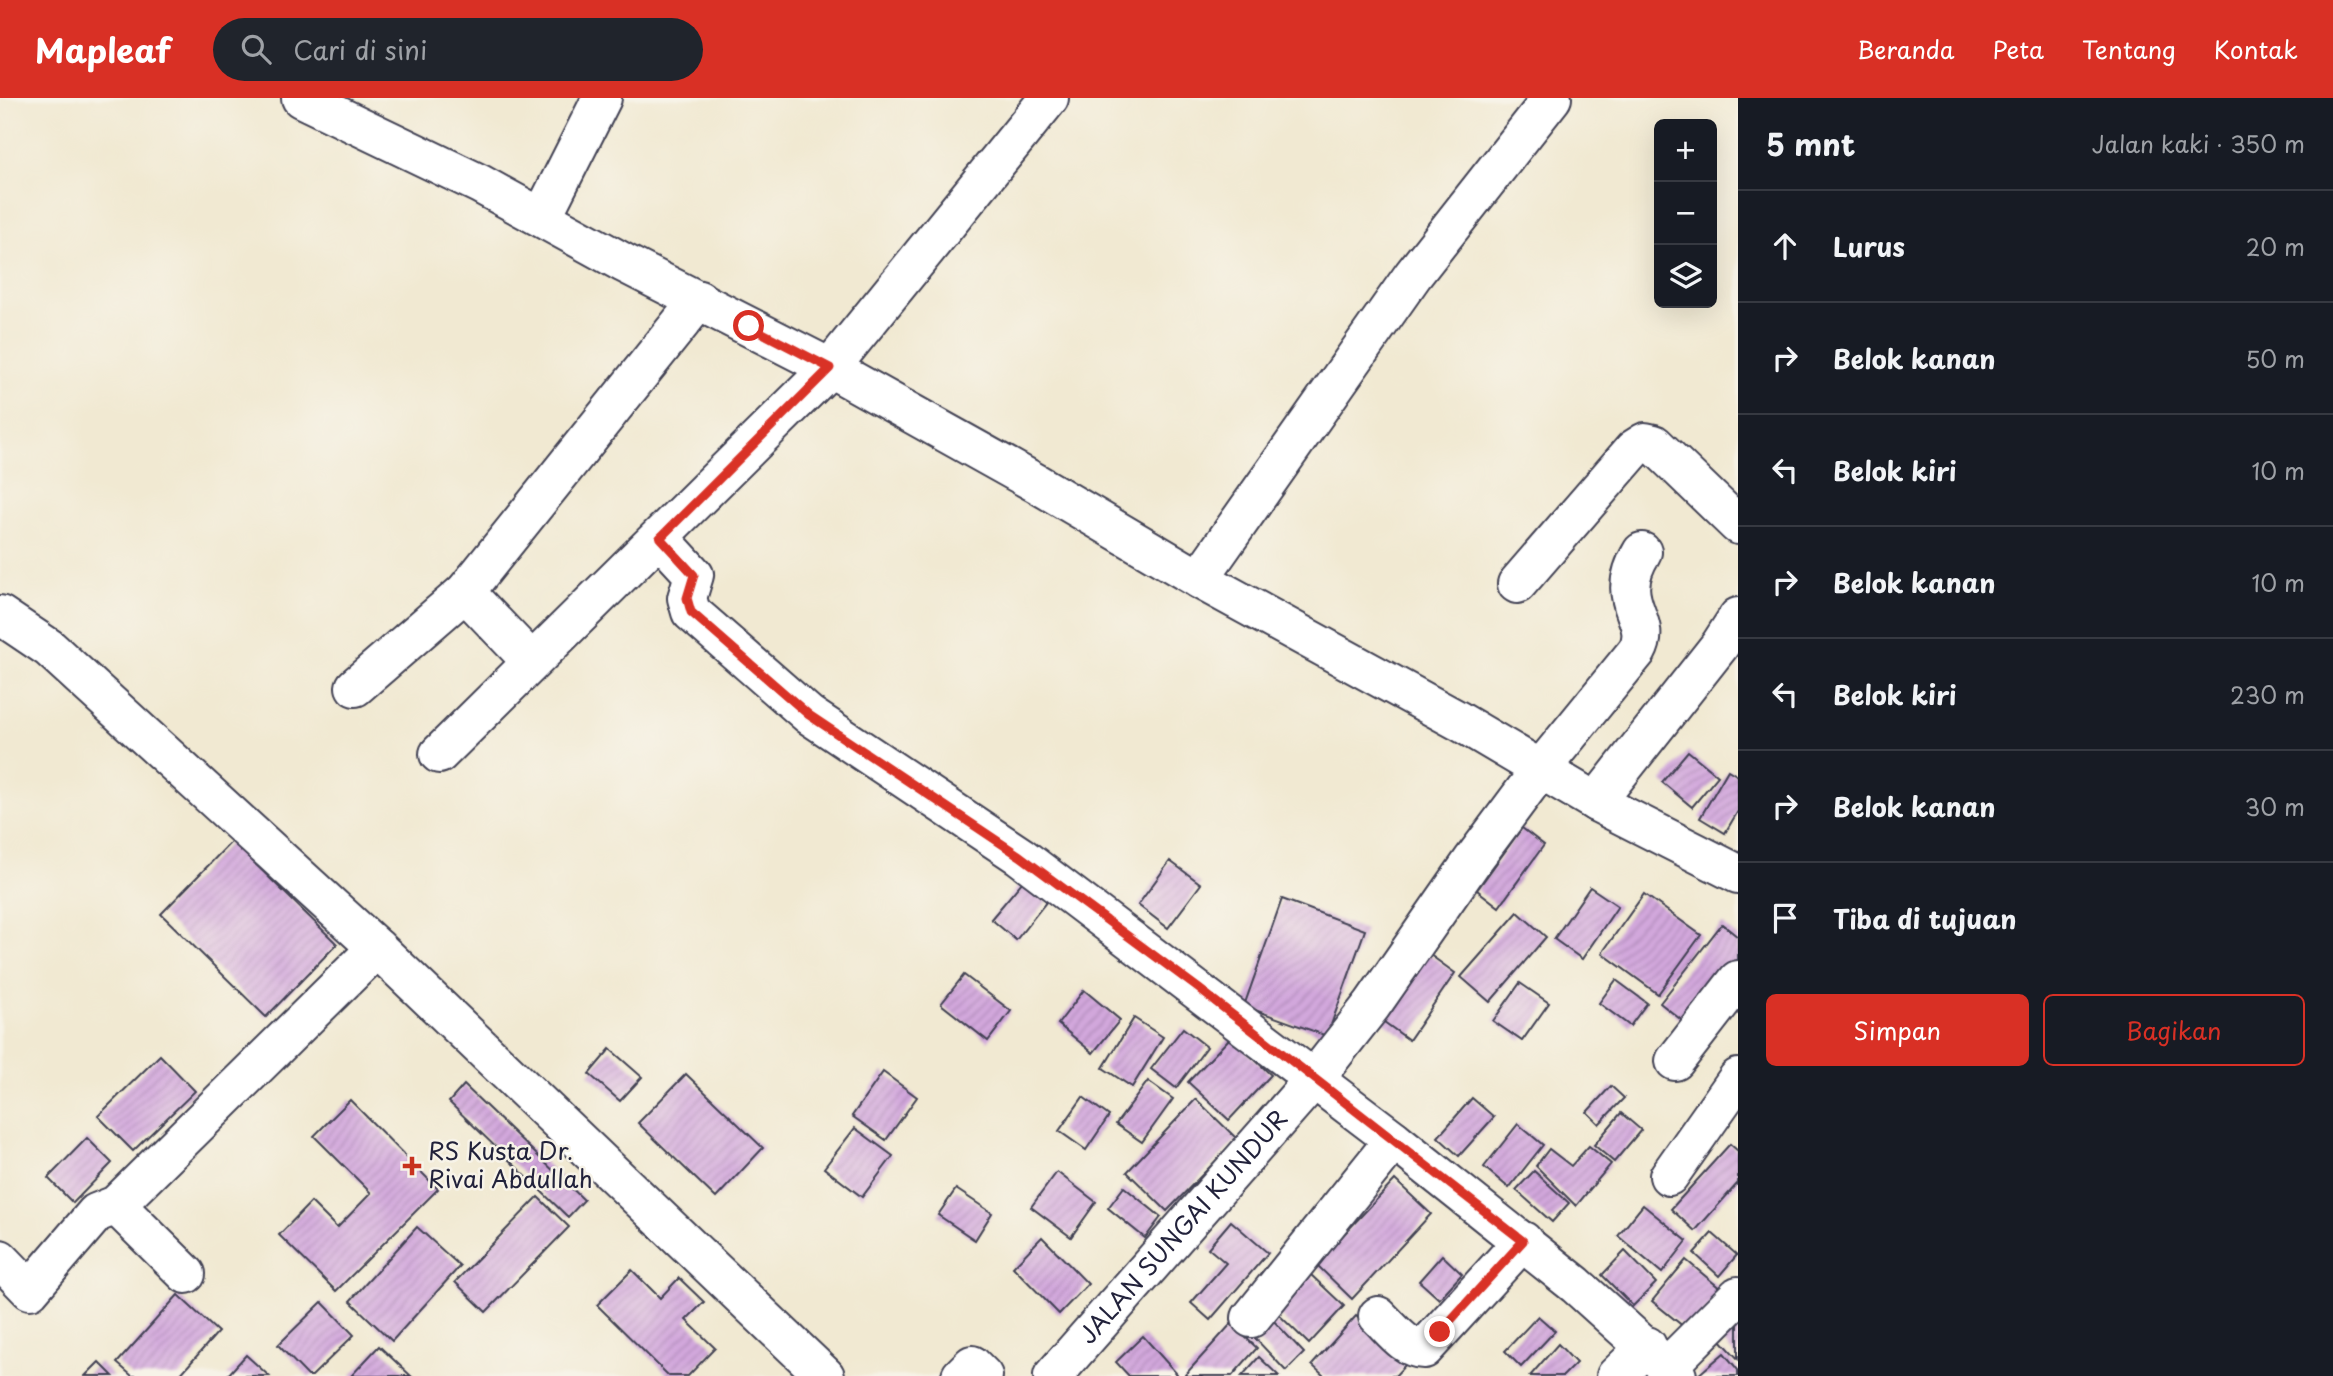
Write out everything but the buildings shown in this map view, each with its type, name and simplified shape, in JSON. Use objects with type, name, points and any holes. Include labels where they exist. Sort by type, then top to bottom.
[{"type":"street","points":[[301,98],[412,150],[830,368],[1037,483],[1199,579],[1459,721],[1596,802],[1738,874]]},
{"type":"street","points":[[542,218],[602,98]]},
{"type":"street","points":[[439,754],[830,368],[1049,98]]},
{"type":"street","points":[[1199,579],[1413,275],[1552,98]]},
{"type":"street","points":[[355,687],[465,592],[699,300]]},
{"type":"street","points":[[1517,584],[1634,449],[1645,442],[1654,444],[1738,525]]},
{"type":"street","points":[[660,538],[694,575],[687,598],[691,612],[809,715],[1020,856],[1523,1241],[1664,1363]]},
{"type":"street","name":"JALAN SUNGAI KUNDUR","points":[[1053,1376],[1314,1079],[1372,1005],[1473,860],[1540,770],[1642,642],[1643,631],[1632,605],[1628,584],[1642,552]]},
{"type":"street","points":[[465,592],[531,661]]},
{"type":"street","points":[[0,615],[48,648],[231,813],[377,948],[825,1376]]},
{"type":"street","points":[[1596,802],[1720,645],[1738,617]]},
{"type":"street","points":[[67,1210],[4,1271],[30,1290],[96,1213],[116,1205],[377,948]]},
{"type":"street","points":[[1675,1061],[1738,980]]},
{"type":"street","points":[[1669,1177],[1738,1078]]},
{"type":"street","points":[[1251,1318],[1394,1140]]},
{"type":"street","points":[[116,1205],[186,1274]]},
{"type":"street","points":[[1378,1316],[1404,1341],[1424,1349],[1523,1241]]},
{"type":"street","points":[[1616,1376],[1664,1363],[1738,1296]]},
{"type":"street","points":[[961,1376],[972,1365],[983,1376]]},
{"type":"place","name":"RS Kusta Dr. Rivai Abdullah","points":[[412,1166]]},
{"type":"route","points":[[749,326],[830,368],[660,538],[694,575],[687,598],[687,606],[691,612],[809,715],[886,768],[946,804],[1020,856],[1198,988],[1523,1241],[1440,1332]]}]
